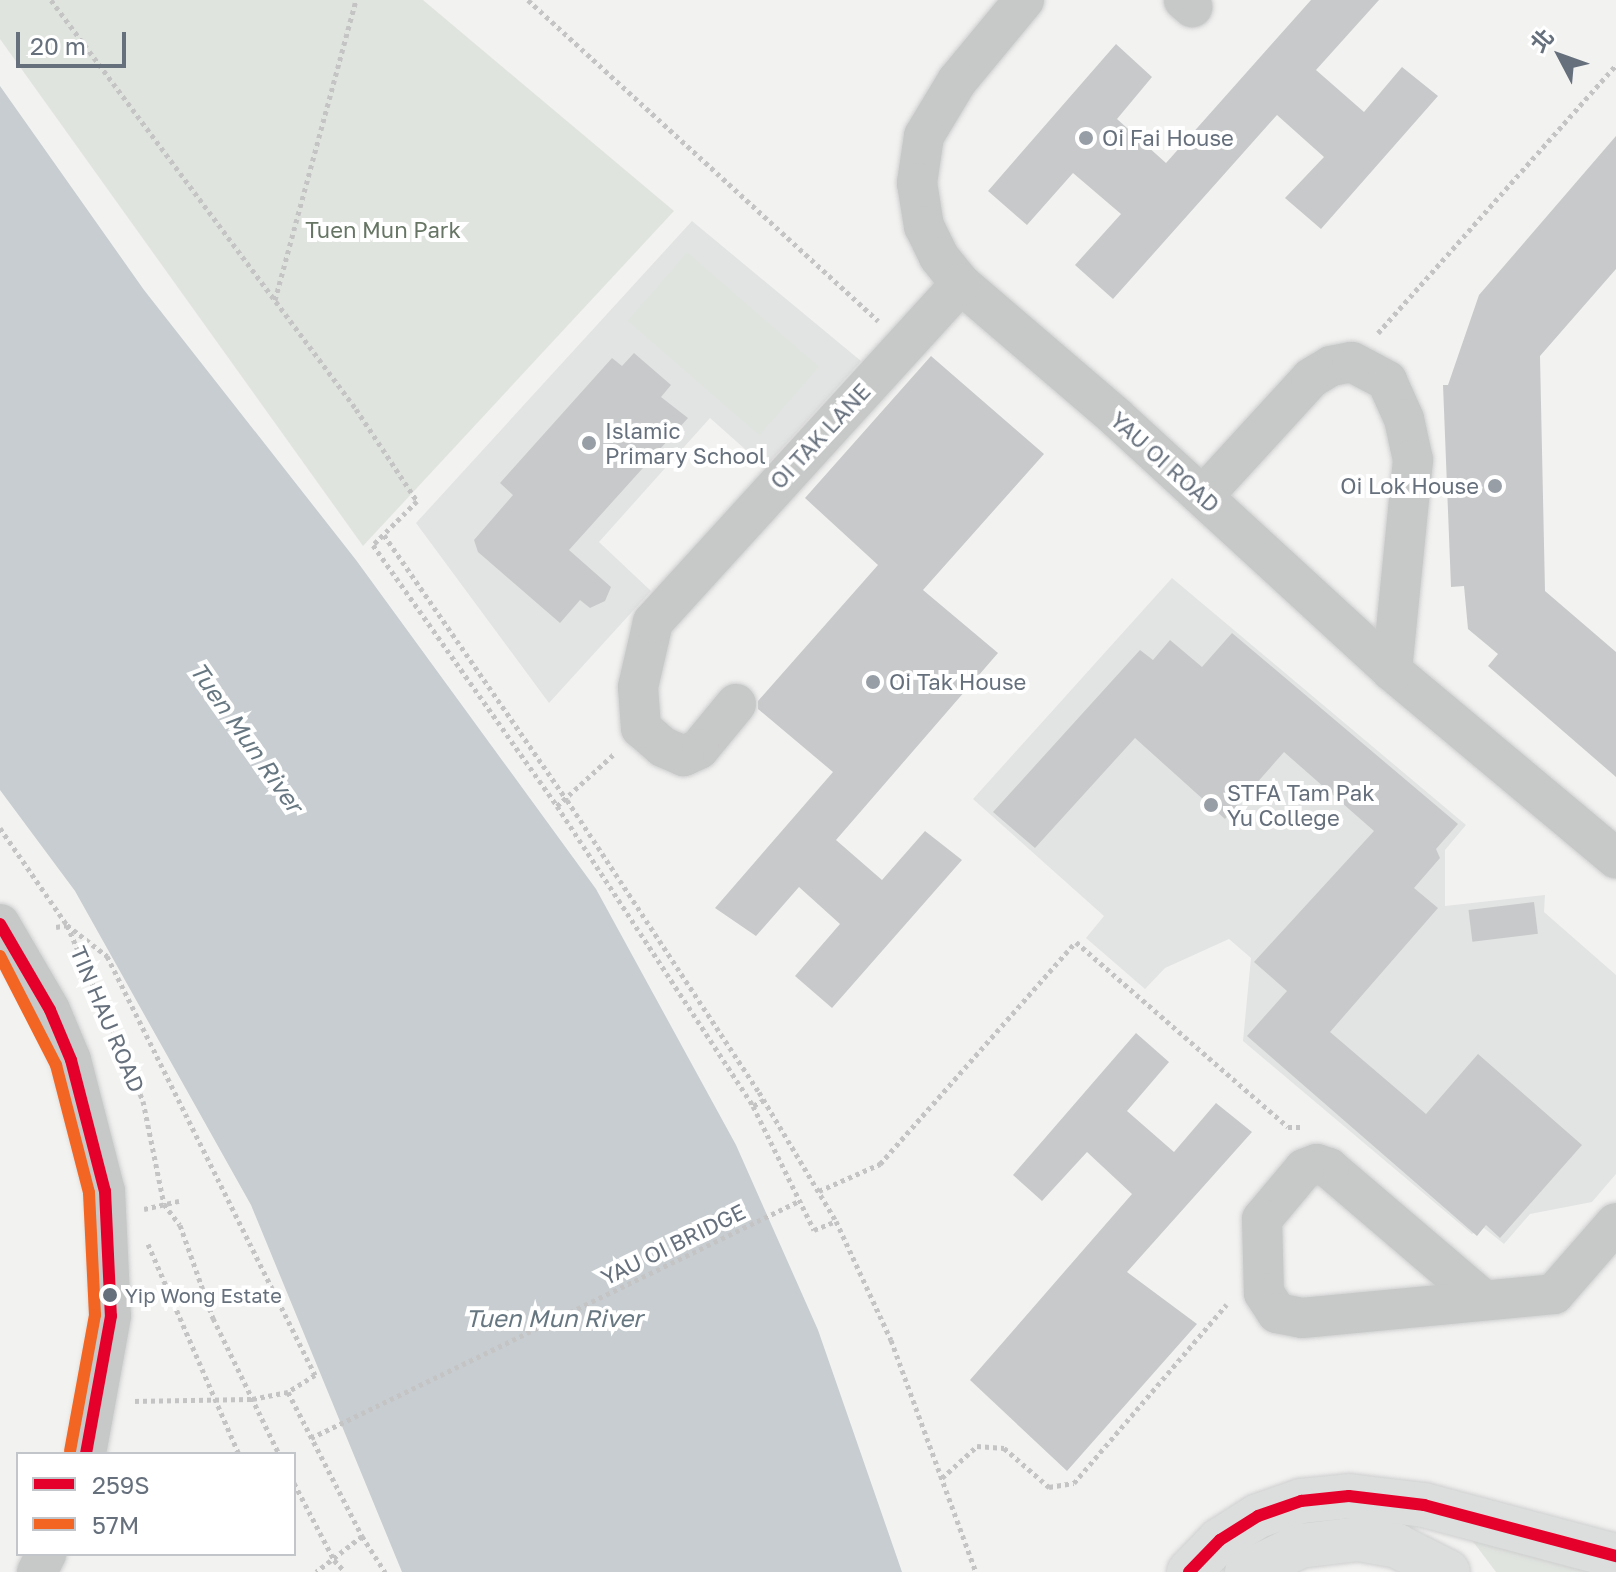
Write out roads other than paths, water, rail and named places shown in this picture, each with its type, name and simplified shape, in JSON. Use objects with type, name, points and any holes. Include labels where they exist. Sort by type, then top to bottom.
[{"type":"main road","points":[[1189,1572],[1220,1540],[1258,1516],[1301,1501],[1349,1496],[1410,1502],[1616,1556]]},
{"type":"main road","points":[[1247,1572],[1300,1546],[1359,1539],[1397,1546],[1448,1572]]},
{"type":"street","name":"YAU OI ROAD","points":[[1024,0],[957,81],[924,136],[917,183],[924,226],[939,257],[961,284],[1203,496],[1392,671],[1616,858]]},
{"type":"street","name":"OI TAK LANE","points":[[736,704],[699,749],[684,756],[663,747],[641,728],[638,687],[653,622],[678,589],[961,284]]},
{"type":"street","points":[[1203,496],[1311,378],[1331,366],[1352,362],[1387,381],[1404,419],[1413,460],[1392,671]]},
{"type":"street","points":[[0,924],[67,1050],[86,1103],[105,1191],[111,1316],[86,1452]]},
{"type":"street","points":[[1481,1298],[1329,1168],[1317,1164],[1304,1169],[1262,1219],[1264,1293],[1277,1313],[1302,1318],[1481,1298],[1554,1294],[1616,1223]]},
{"type":"water","name":"Tuen Mun River","points":[[0,86],[144,290],[356,560],[596,889],[736,1145],[818,1330],[902,1572],[402,1572],[251,1205],[75,891],[0,790]]},
{"type":"place","name":"Oi Fai House","points":[[1086,138]]},
{"type":"place","name":"Islamic Primary School","points":[[589,443]]},
{"type":"place","name":"Oi Lok House","points":[[1495,486]]},
{"type":"place","name":"Oi Tak House","points":[[873,682]]},
{"type":"place","name":"STFA Tam Pak Yu College","points":[[1211,805]]},
{"type":"place","name":"Yip Wong Estate","points":[[110,1295]]},
{"type":"park label","name":"Tuen Mun Park","points":[[383,230]]}]
